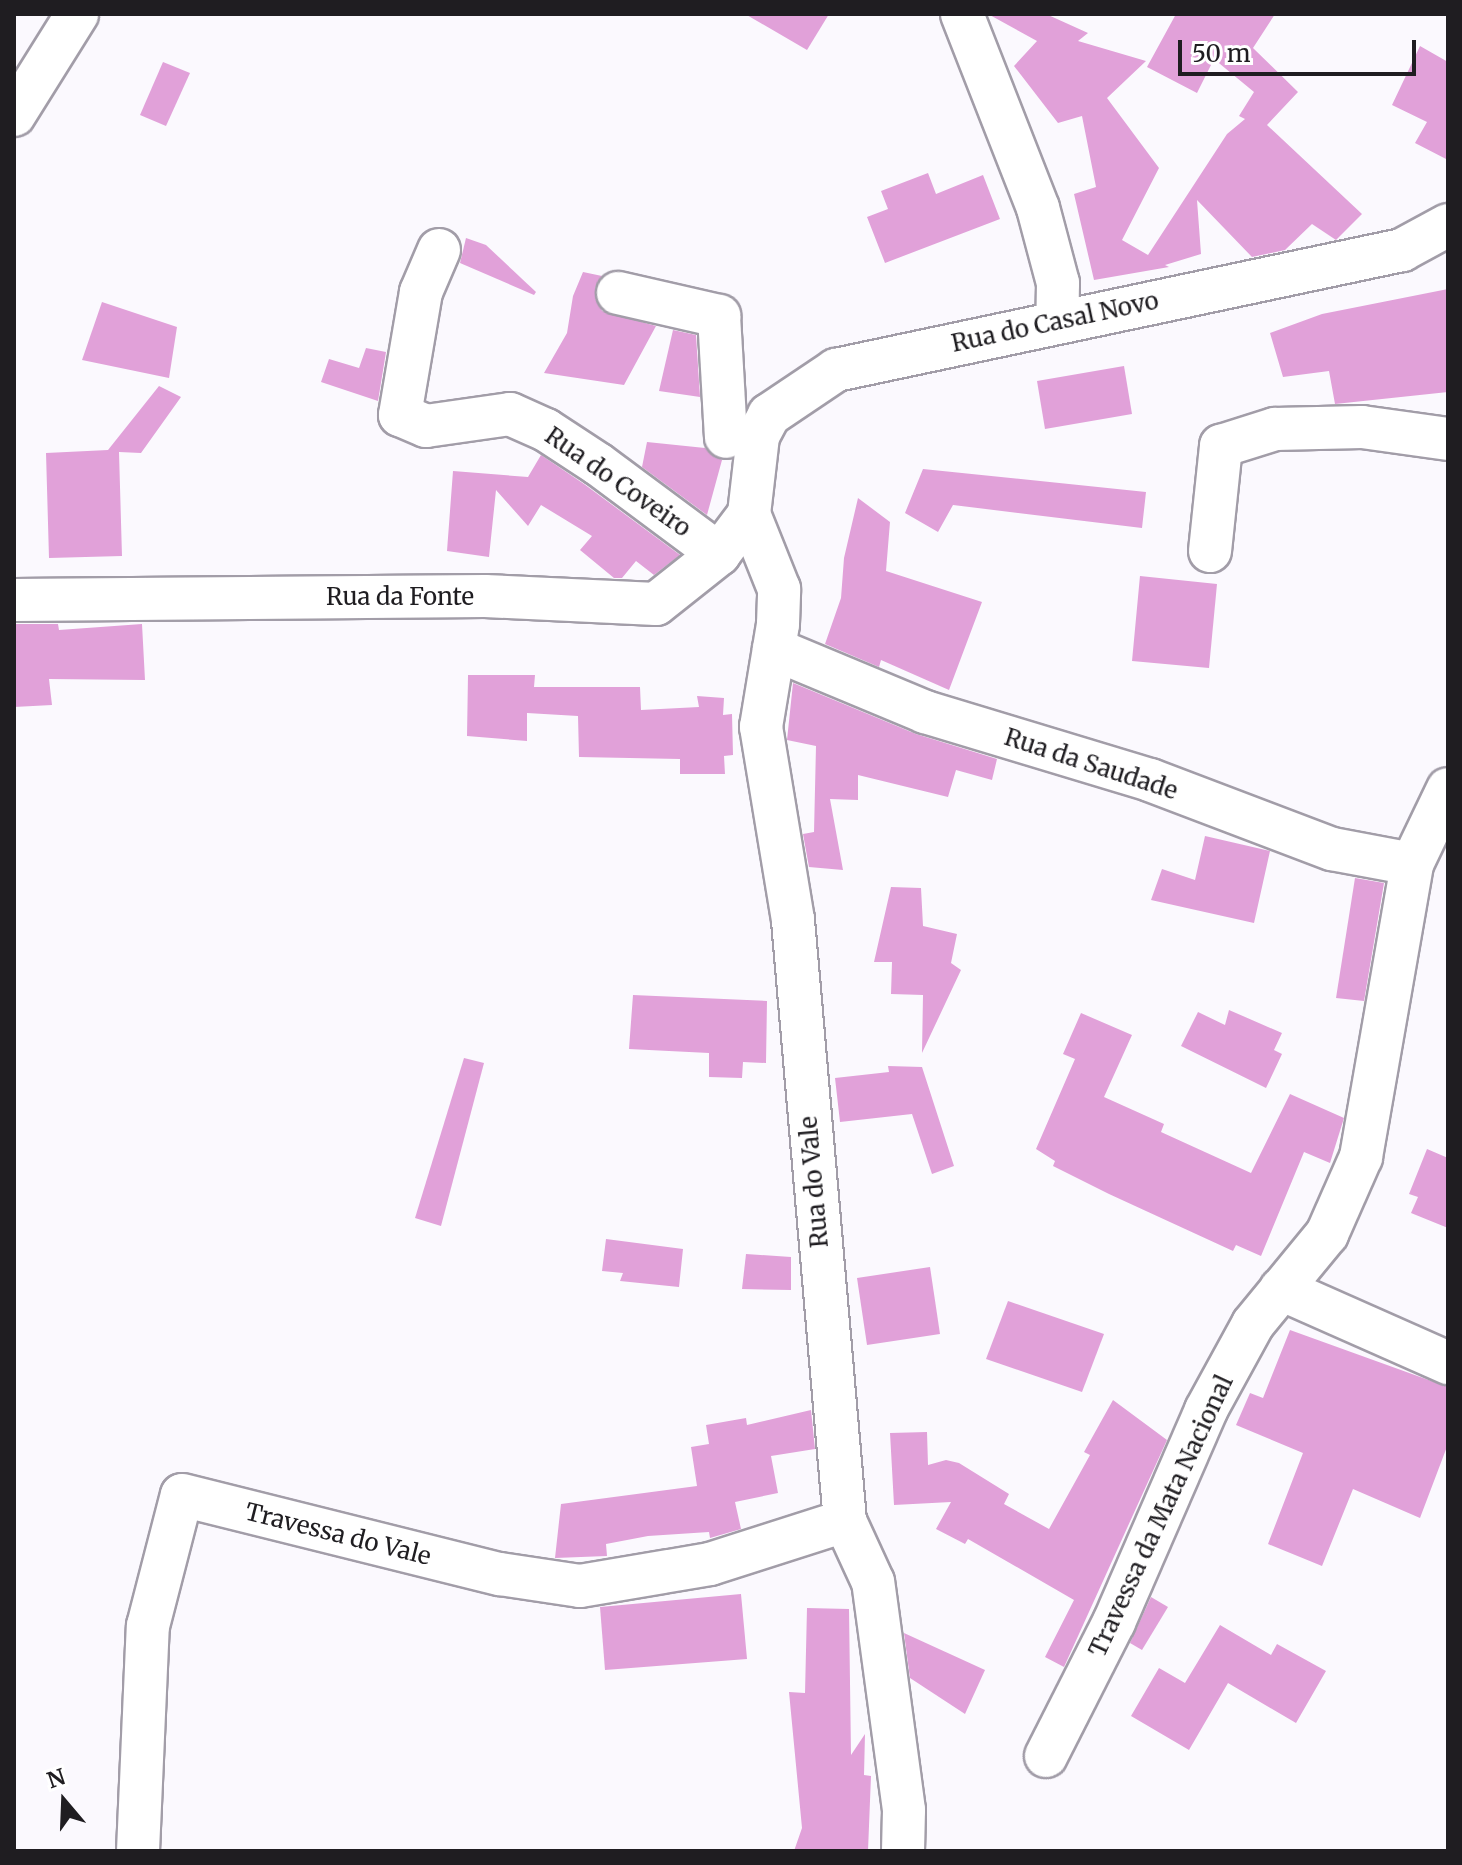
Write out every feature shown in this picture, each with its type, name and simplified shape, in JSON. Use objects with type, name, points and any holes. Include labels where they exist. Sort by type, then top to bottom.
[{"type":"street","points":[[14,115],[77,14]]},
{"type":"street","points":[[962,14],[1038,208],[1058,283],[1057,322]]},
{"type":"street","name":"Rua do Casal Novo","points":[[749,514],[758,436],[769,415],[792,396],[836,370],[1402,250],[1448,225]]},
{"type":"street","name":"Rua do Coveiro","points":[[439,250],[421,292],[400,415],[426,426],[510,414],[546,430],[598,464],[719,554]]},
{"type":"street","points":[[618,293],[719,316],[726,437]]},
{"type":"street","points":[[1210,551],[1221,446],[1275,429],[1362,427],[1448,439]]},
{"type":"street","name":"Rua da Fonte","points":[[14,600],[485,596],[656,604],[719,554],[749,514]]},
{"type":"street","name":"Rua do Vale","points":[[749,514],[779,589],[774,649],[761,727],[793,920],[845,1521],[873,1582],[904,1810],[903,1851]]},
{"type":"street","name":"Rua da Saudade","points":[[774,649],[925,712],[1150,780],[1332,849],[1412,864]]},
{"type":"street","name":"Travessa da Mata Nacional","points":[[1046,1756],[1114,1622],[1206,1410],[1253,1324],[1327,1234],[1361,1157],[1412,864],[1448,789]]},
{"type":"street","points":[[1281,1289],[1448,1363]]},
{"type":"street","name":"Travessa do Vale","points":[[138,1851],[148,1626],[182,1495],[500,1574],[580,1586],[710,1564],[845,1521]]},
{"type":"building","points":[[745,14],[829,14],[807,50]]},
{"type":"building","points":[[988,14],[1046,14],[1088,33],[1078,41],[1146,61],[1107,98],[1159,168],[1122,240],[1148,255],[1227,134],[1245,119],[1239,116],[1254,92],[1214,59],[1197,93],[1147,67],[1176,14],[1275,14],[1253,48],[1298,92],[1267,125],[1362,214],[1336,240],[1312,224],[1285,250],[1252,257],[1197,200],[1201,254],[1165,265],[1169,267],[1094,280],[1074,194],[1096,187],[1082,116],[1058,123],[1014,66],[1037,41]]},
{"type":"building","points":[[1420,46],[1448,62],[1448,160],[1415,143],[1427,122],[1392,105]]},
{"type":"building","points":[[163,62],[190,73],[166,126],[140,115]]},
{"type":"building","points":[[928,173],[936,194],[983,175],[1000,219],[885,263],[867,217],[888,209],[881,191]]},
{"type":"building","points":[[466,238],[486,245],[536,292],[534,295],[460,263]]},
{"type":"building","points":[[583,272],[602,276],[595,288],[602,311],[656,326],[624,385],[544,373],[567,333],[573,296]]},
{"type":"building","points":[[1448,289],[1448,392],[1335,404],[1329,371],[1283,377],[1270,333],[1322,314]]},
{"type":"building","points":[[102,302],[177,327],[169,378],[82,360]]},
{"type":"building","points":[[673,330],[696,335],[700,397],[659,391]]},
{"type":"building","points":[[366,348],[386,352],[378,401],[321,382],[329,359],[359,368]]},
{"type":"building","points":[[1124,366],[1132,414],[1045,429],[1037,381]]},
{"type":"building","points":[[159,386],[181,397],[141,453],[119,452],[122,556],[49,558],[46,453],[108,450]]},
{"type":"building","points":[[647,442],[705,448],[722,460],[707,515],[642,467]]},
{"type":"building","points":[[541,455],[680,555],[654,575],[636,561],[622,578],[614,578],[580,550],[592,536],[541,505],[528,526],[496,490],[489,557],[447,551],[453,471],[528,477]]},
{"type":"building","points":[[923,469],[1146,492],[1142,528],[953,505],[938,532],[905,513]]},
{"type":"building","points":[[858,498],[890,522],[886,571],[982,602],[949,690],[881,660],[879,667],[825,644],[841,598],[844,558]]},
{"type":"building","points":[[1140,576],[1217,584],[1209,668],[1132,661]]},
{"type":"building","points":[[14,624],[58,624],[59,630],[142,624],[145,680],[49,679],[52,705],[14,707]]},
{"type":"building","points":[[468,675],[535,675],[534,687],[640,687],[641,710],[699,707],[697,696],[724,698],[723,715],[732,714],[733,755],[724,756],[725,774],[680,774],[680,759],[579,757],[578,716],[527,713],[527,741],[467,736]]},
{"type":"building","points":[[793,683],[916,734],[997,759],[992,780],[956,770],[948,797],[858,775],[858,800],[830,799],[843,870],[809,867],[803,834],[814,832],[816,746],[787,740]]},
{"type":"building","points":[[1205,836],[1270,851],[1254,923],[1151,900],[1162,869],[1195,880]]},
{"type":"building","points":[[1355,878],[1384,883],[1364,1001],[1336,998]]},
{"type":"building","points":[[891,887],[921,888],[923,926],[957,934],[951,963],[961,970],[922,1053],[923,995],[891,994],[892,962],[874,962]]},
{"type":"building","points":[[633,995],[767,1001],[766,1063],[743,1062],[742,1078],[709,1077],[709,1053],[629,1049]]},
{"type":"building","points":[[1229,1010],[1282,1033],[1274,1050],[1282,1054],[1266,1088],[1181,1046],[1198,1012],[1225,1025]]},
{"type":"building","points":[[1081,1013],[1132,1035],[1104,1097],[1164,1124],[1161,1132],[1251,1173],[1290,1094],[1344,1118],[1330,1163],[1304,1152],[1261,1256],[1236,1245],[1233,1251],[1109,1194],[1053,1166],[1055,1161],[1036,1149],[1075,1059],[1063,1054]]},
{"type":"building","points":[[464,1058],[484,1063],[441,1226],[415,1218]]},
{"type":"building","points":[[888,1066],[922,1067],[954,1166],[932,1174],[912,1114],[840,1122],[835,1078],[889,1072]]},
{"type":"building","points":[[1427,1149],[1448,1158],[1448,1228],[1411,1213],[1418,1197],[1409,1194]]},
{"type":"building","points":[[606,1239],[683,1249],[679,1287],[620,1281],[623,1273],[602,1271]]},
{"type":"building","points":[[746,1254],[791,1257],[791,1290],[742,1289]]},
{"type":"building","points":[[930,1267],[940,1334],[867,1345],[857,1278]]},
{"type":"building","points":[[1008,1301],[1104,1334],[1082,1392],[986,1359]]},
{"type":"building","points":[[1290,1330],[1448,1387],[1448,1444],[1420,1518],[1353,1489],[1322,1566],[1268,1544],[1303,1453],[1236,1425],[1250,1393],[1263,1398]]},
{"type":"building","points":[[1113,1400],[1167,1440],[1064,1667],[1045,1657],[1074,1600],[968,1539],[965,1544],[936,1529],[951,1502],[894,1505],[890,1433],[927,1432],[928,1465],[946,1460],[959,1463],[1009,1494],[1004,1504],[1049,1529],[1090,1455],[1084,1452]]},
{"type":"building","points":[[811,1410],[815,1449],[771,1456],[778,1493],[735,1502],[741,1529],[710,1538],[709,1532],[648,1536],[606,1544],[607,1556],[555,1558],[561,1504],[697,1486],[691,1447],[709,1444],[706,1425],[746,1418],[747,1425]]},
{"type":"building","points":[[741,1594],[747,1659],[605,1670],[600,1607]]},
{"type":"building","points":[[1151,1597],[1168,1607],[1142,1650],[1130,1643]]},
{"type":"building","points":[[807,1608],[849,1609],[851,1755],[865,1734],[864,1775],[871,1776],[868,1851],[794,1851],[802,1828],[789,1692],[805,1693]]},
{"type":"building","points":[[1220,1625],[1271,1655],[1277,1644],[1326,1671],[1296,1723],[1228,1683],[1189,1750],[1131,1716],[1159,1668],[1185,1683]]},
{"type":"building","points":[[904,1633],[985,1670],[965,1714],[910,1678]]}]
